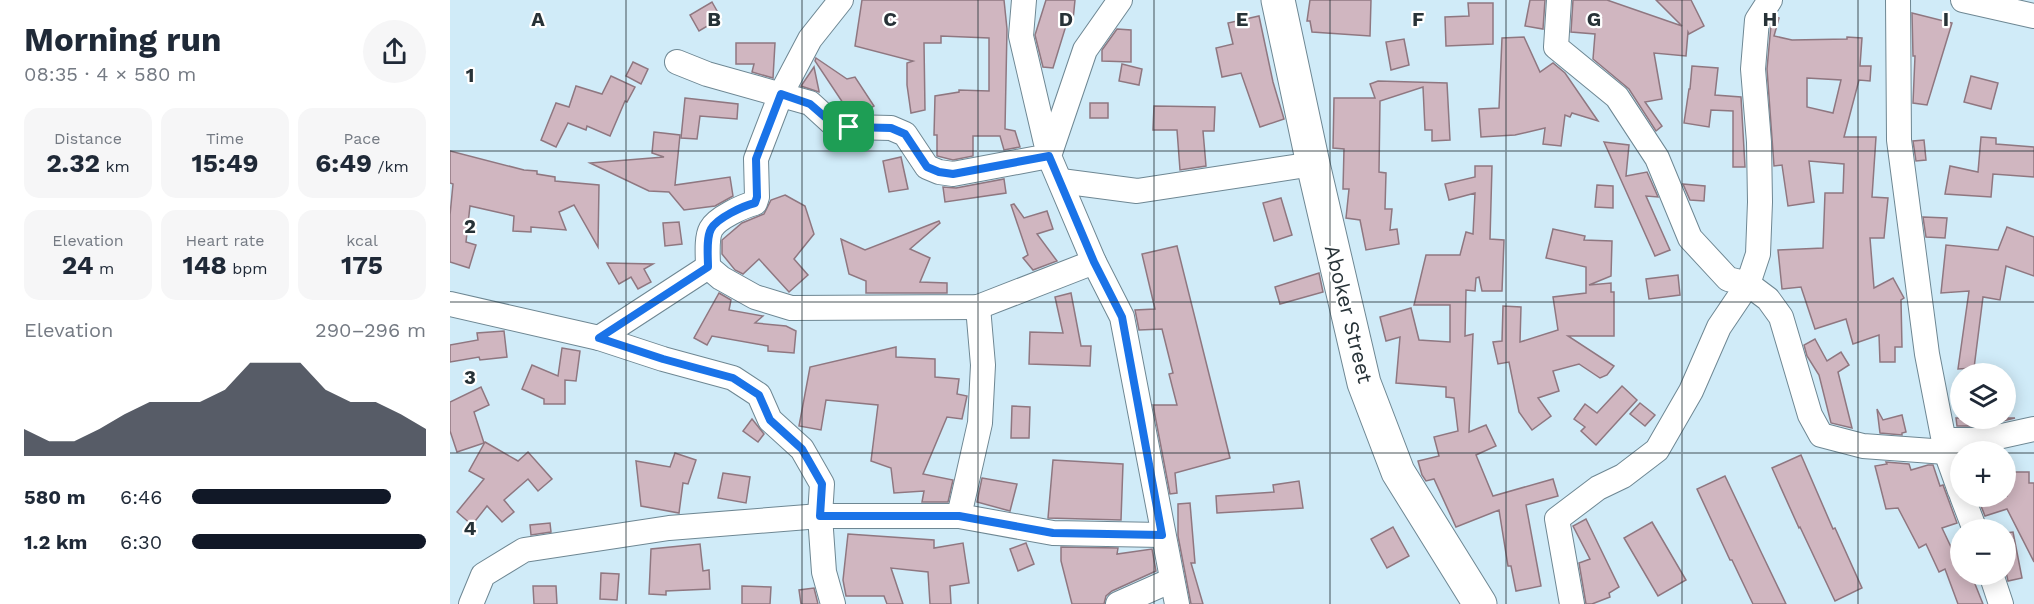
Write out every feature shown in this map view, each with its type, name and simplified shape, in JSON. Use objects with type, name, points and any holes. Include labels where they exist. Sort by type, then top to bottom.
[{"type":"main road","name":"Aboker Street","points":[[1278,0],[1364,383],[1398,472],[1480,604]]},
{"type":"street","points":[[708,267],[710,230],[716,223],[743,206],[755,203],[757,197],[756,159],[781,94],[810,39],[841,0]]},
{"type":"street","points":[[1024,0],[1022,36],[1049,156],[1094,262],[1122,317],[1177,604]]},
{"type":"street","points":[[1049,156],[1085,50],[1120,0]]},
{"type":"street","points":[[1558,0],[1556,47],[1617,97],[1657,158],[1690,238],[1728,279],[1748,284],[1768,299],[1781,317],[1810,415],[1821,435],[1863,446],[1945,446],[2034,429]]},
{"type":"street","points":[[1572,604],[1557,519],[1598,488],[1623,476],[1658,450],[1692,391],[1719,327],[1748,284],[1758,254],[1759,142],[1753,69],[1757,20],[1770,0]]},
{"type":"street","points":[[1898,0],[1899,140],[1927,354],[1950,461]]},
{"type":"street","points":[[1963,0],[2034,16]]},
{"type":"street","points":[[677,62],[707,74],[810,104],[833,124],[849,127],[891,128],[905,134],[927,167],[939,172],[953,174],[1049,156]]},
{"type":"street","points":[[1061,182],[1137,191],[1313,164]]},
{"type":"street","points":[[708,267],[721,278],[755,297],[791,308],[978,307],[1094,262]]},
{"type":"street","points":[[599,338],[708,267]]},
{"type":"street","points":[[450,304],[599,338],[663,359],[733,378],[759,395],[770,420],[802,449],[822,484],[820,516],[824,572],[833,604]]},
{"type":"street","points":[[959,516],[980,423],[983,365],[978,307]]},
{"type":"street","points":[[471,604],[483,575],[524,550],[669,528],[820,516],[959,516],[1053,533],[1162,535]]},
{"type":"street","points":[[1118,604],[1172,580]]},
{"type":"street","points":[[1995,585],[2001,604]]},
{"type":"building","points":[[862,0],[1004,0],[1007,29],[1005,129],[1015,131],[1020,147],[1004,150],[1000,136],[973,136],[973,156],[953,160],[937,156],[937,135],[934,135],[935,96],[959,92],[959,90],[989,91],[989,38],[941,36],[941,43],[924,43],[925,110],[911,113],[907,63],[913,61],[855,46]]},
{"type":"building","points":[[1046,0],[1075,0],[1073,20],[1068,19],[1053,68],[1043,67],[1035,35]]},
{"type":"building","points":[[1310,0],[1371,0],[1370,36],[1312,32],[1310,21],[1307,21]]},
{"type":"building","points":[[1530,0],[1545,0],[1543,29],[1525,26]]},
{"type":"building","points":[[1573,0],[1607,0],[1682,26],[1656,0],[1691,0],[1704,26],[1689,34],[1688,32],[1686,56],[1654,53],[1662,99],[1645,102],[1662,126],[1656,131],[1629,89],[1593,59],[1595,34],[1571,32]]},
{"type":"building","points":[[712,2],[721,18],[699,31],[690,15]]},
{"type":"building","points":[[1468,3],[1493,3],[1493,44],[1446,46],[1445,17],[1469,16]]},
{"type":"building","points":[[1912,13],[1952,23],[1927,105],[1913,103],[1915,56],[1913,56]]},
{"type":"building","points":[[1259,16],[1273,82],[1284,119],[1260,127],[1241,73],[1222,77],[1216,48],[1233,44],[1228,23]]},
{"type":"building","points":[[1776,17],[1779,18],[1774,36],[1792,40],[1862,38],[1860,66],[1871,66],[1870,81],[1859,80],[1844,137],[1876,137],[1872,197],[1888,198],[1884,238],[1870,238],[1874,288],[1893,278],[1904,298],[1901,300],[1902,347],[1895,347],[1895,362],[1880,362],[1879,335],[1853,344],[1846,319],[1815,329],[1801,287],[1782,289],[1778,250],[1823,248],[1825,193],[1843,193],[1844,164],[1809,161],[1814,202],[1788,206],[1782,165],[1774,166],[1767,69],[1771,25]],"holes":[[[1807,78],[1841,80],[1833,113],[1807,107]]]},
{"type":"building","points":[[1117,29],[1131,30],[1131,62],[1102,61],[1102,50]]},
{"type":"building","points":[[1524,37],[1540,72],[1553,63],[1565,73],[1598,121],[1572,113],[1570,117],[1565,115],[1561,146],[1543,144],[1545,128],[1515,135],[1481,137],[1479,109],[1499,108],[1502,38]]},
{"type":"building","points":[[1404,39],[1409,65],[1391,70],[1386,42]]},
{"type":"building","points":[[736,43],[775,43],[773,78],[752,72],[754,64],[736,64]]},
{"type":"building","points":[[816,58],[847,79],[855,77],[874,106],[863,113],[849,112],[815,61]]},
{"type":"building","points":[[633,62],[648,69],[641,84],[626,76]]},
{"type":"building","points":[[1122,64],[1142,69],[1139,85],[1119,81]]},
{"type":"building","points":[[1692,66],[1718,68],[1715,95],[1741,97],[1745,167],[1733,167],[1733,111],[1711,110],[1709,127],[1684,123]]},
{"type":"building","points":[[814,67],[819,91],[819,92],[801,86]]},
{"type":"building","points":[[611,76],[635,87],[627,102],[625,101],[610,136],[587,126],[586,130],[568,123],[556,147],[541,140],[556,103],[569,107],[576,86],[602,94]]},
{"type":"building","points":[[1971,76],[1998,83],[1991,109],[1964,102]]},
{"type":"building","points":[[1378,81],[1447,83],[1450,140],[1432,141],[1432,130],[1425,130],[1423,87],[1380,101],[1379,172],[1386,173],[1385,209],[1392,209],[1390,230],[1397,229],[1399,244],[1366,250],[1360,220],[1346,218],[1349,189],[1343,189],[1344,149],[1333,148],[1334,98],[1375,98],[1370,84]]},
{"type":"building","points":[[685,98],[738,104],[737,119],[700,116],[697,139],[681,138]]},
{"type":"building","points":[[1090,103],[1108,103],[1108,118],[1090,118]]},
{"type":"building","points":[[1154,106],[1215,107],[1214,131],[1203,131],[1206,166],[1180,170],[1177,130],[1153,130]]},
{"type":"building","points":[[654,132],[680,135],[675,185],[730,177],[733,196],[715,206],[684,210],[669,192],[649,191],[590,163],[664,157],[652,153]]},
{"type":"building","points":[[1981,137],[1996,138],[1996,144],[2034,147],[2034,177],[1993,174],[1991,197],[1945,194],[1950,166],[1978,172]]},
{"type":"building","points":[[1924,140],[1926,160],[1916,161],[1913,141]]},
{"type":"building","points":[[1604,142],[1629,145],[1626,176],[1647,172],[1658,197],[1646,196],[1670,250],[1655,256]]},
{"type":"building","points":[[450,151],[524,170],[537,171],[537,174],[555,177],[555,181],[599,185],[598,247],[574,205],[559,212],[566,230],[531,227],[531,232],[513,231],[514,216],[470,206],[466,242],[476,245],[469,268],[450,262],[450,215],[453,184],[450,183]]},
{"type":"building","points":[[901,157],[908,189],[889,192],[883,161]]},
{"type":"building","points":[[1475,166],[1492,166],[1490,239],[1504,240],[1502,291],[1482,291],[1479,277],[1476,278],[1475,291],[1466,290],[1465,336],[1473,334],[1469,432],[1486,425],[1496,446],[1476,455],[1493,496],[1553,479],[1558,496],[1526,505],[1541,586],[1516,591],[1511,566],[1508,566],[1499,510],[1456,527],[1434,479],[1426,481],[1422,475],[1418,461],[1439,456],[1434,437],[1458,431],[1454,398],[1446,397],[1446,387],[1396,383],[1400,337],[1386,341],[1380,317],[1411,308],[1419,340],[1450,342],[1450,305],[1414,305],[1426,255],[1460,255],[1466,232],[1473,234],[1475,193],[1449,200],[1445,184],[1475,177]]},
{"type":"building","points":[[1004,179],[1006,193],[945,202],[943,187],[956,188]]},
{"type":"building","points":[[1683,184],[1705,186],[1704,201],[1690,200]]},
{"type":"building","points":[[1597,185],[1613,186],[1613,208],[1595,207]]},
{"type":"building","points":[[785,195],[805,206],[814,234],[794,259],[808,275],[789,292],[759,259],[743,274],[735,270],[722,254],[722,240],[742,223],[764,214],[771,200]]},
{"type":"building","points":[[1281,198],[1292,235],[1274,241],[1263,203]]},
{"type":"building","points":[[1014,204],[1024,218],[1047,211],[1053,229],[1037,234],[1057,261],[1033,270],[1023,258],[1028,255],[1011,205]]},
{"type":"building","points":[[1923,217],[1947,218],[1945,238],[1926,237]]},
{"type":"building","points":[[939,221],[940,223],[910,249],[930,258],[920,282],[947,283],[947,293],[866,293],[866,281],[849,274],[841,239],[865,250]]},
{"type":"building","points":[[679,222],[682,244],[665,246],[663,223]]},
{"type":"building","points":[[2007,227],[2034,237],[2034,276],[2006,266],[2000,300],[1983,297],[1975,363],[1959,363],[1969,291],[1941,293],[1946,245],[1998,250]]},
{"type":"building","points":[[1553,229],[1585,236],[1584,240],[1612,241],[1611,276],[1589,285],[1611,283],[1611,292],[1614,292],[1614,336],[1568,336],[1614,366],[1607,375],[1600,378],[1579,364],[1553,371],[1559,391],[1538,398],[1551,416],[1532,430],[1519,412],[1509,362],[1498,364],[1493,342],[1502,341],[1503,306],[1521,307],[1520,342],[1558,330],[1553,297],[1586,293],[1586,267],[1546,258]]},
{"type":"building","points":[[1177,246],[1230,458],[1175,473],[1177,493],[1170,494],[1153,405],[1177,405],[1169,374],[1173,373],[1162,329],[1139,330],[1135,310],[1155,309],[1142,254]]},
{"type":"building","points":[[607,263],[653,264],[644,269],[651,282],[638,289],[631,277],[619,284]]},
{"type":"building","points":[[1319,273],[1323,292],[1280,304],[1275,287]]},
{"type":"building","points":[[1678,275],[1680,295],[1649,299],[1646,279]]},
{"type":"building","points":[[719,293],[731,300],[729,310],[763,316],[755,323],[786,326],[796,331],[794,353],[768,351],[768,346],[712,336],[707,345],[694,338]]},
{"type":"building","points":[[1071,293],[1081,346],[1091,346],[1090,366],[1029,364],[1030,332],[1063,333],[1055,297]]},
{"type":"building","points":[[504,331],[507,357],[480,360],[479,357],[450,362],[450,345],[478,340],[477,333]]},
{"type":"building","points":[[1815,339],[1827,361],[1841,352],[1849,365],[1838,372],[1852,428],[1831,423],[1819,375],[1807,356],[1804,345]]},
{"type":"building","points":[[896,347],[896,357],[935,359],[935,377],[959,379],[957,394],[967,396],[962,419],[947,417],[923,474],[953,480],[948,502],[922,502],[924,491],[894,493],[891,468],[871,461],[878,405],[826,400],[821,430],[799,426],[810,367]]},
{"type":"building","points":[[562,348],[580,351],[576,381],[565,380],[565,404],[544,404],[544,399],[522,389],[532,365],[558,376]]},
{"type":"building","points":[[1622,386],[1637,400],[1596,445],[1581,431],[1585,427],[1574,419],[1585,404],[1597,413]]},
{"type":"building","points":[[481,387],[489,405],[474,412],[484,443],[457,452],[450,431],[450,402]]},
{"type":"building","points":[[1640,403],[1655,415],[1645,426],[1630,414]]},
{"type":"building","points":[[1012,406],[1030,407],[1029,438],[1011,438]]},
{"type":"building","points":[[1877,409],[1883,420],[1902,415],[1906,432],[1902,435],[1880,433]]},
{"type":"building","points":[[752,419],[764,434],[758,442],[743,431]]},
{"type":"building","points":[[485,442],[518,461],[528,452],[552,479],[538,491],[528,479],[504,500],[514,512],[502,522],[487,506],[472,525],[457,512],[484,479],[469,471]]},
{"type":"building","points":[[675,453],[696,460],[688,484],[683,483],[679,513],[641,506],[636,461],[670,467]]},
{"type":"building","points":[[1801,455],[1862,588],[1835,601],[1772,468]]},
{"type":"building","points":[[1053,460],[1123,464],[1121,520],[1048,518]]},
{"type":"building","points":[[1886,462],[1909,464],[1911,470],[1933,465],[1956,519],[1950,519],[1950,525],[1942,528],[1950,545],[1950,582],[1945,569],[1939,572],[1926,544],[1919,548],[1898,508],[1886,509],[1875,466],[1887,464]]},
{"type":"building","points":[[2016,472],[2029,472],[2029,483],[2034,483],[2034,562],[2016,527],[2016,519],[2012,519],[2007,509],[1985,516],[1981,507],[2016,507]]},
{"type":"building","points":[[723,473],[750,477],[746,503],[718,498]]},
{"type":"building","points":[[1725,476],[1786,604],[1753,604],[1730,560],[1697,489]]},
{"type":"building","points":[[982,478],[1017,484],[1010,511],[977,502]]},
{"type":"building","points":[[1299,481],[1303,508],[1217,513],[1216,496],[1274,492],[1273,485]]},
{"type":"building","points":[[1190,503],[1195,563],[1191,563],[1203,604],[1191,604],[1178,536],[1178,504]]},
{"type":"building","points":[[1586,519],[1619,587],[1609,593],[1610,597],[1592,604],[1586,604],[1579,563],[1590,559],[1573,526]]},
{"type":"building","points":[[1652,522],[1686,580],[1658,596],[1624,538]]},
{"type":"building","points":[[550,523],[551,532],[531,535],[530,525]]},
{"type":"building","points":[[1393,527],[1409,556],[1387,568],[1371,539]]},
{"type":"building","points":[[848,534],[934,540],[934,548],[963,543],[969,583],[950,586],[951,604],[930,604],[928,572],[891,568],[903,604],[887,604],[884,596],[846,596],[843,580]]},
{"type":"building","points":[[1026,543],[1034,564],[1018,571],[1010,549]]},
{"type":"building","points":[[700,544],[703,571],[709,570],[710,589],[666,591],[666,595],[649,594],[651,549]]},
{"type":"building","points":[[1061,547],[1118,548],[1117,554],[1152,549],[1156,571],[1112,591],[1106,596],[1104,604],[1072,604],[1061,561]]},
{"type":"building","points":[[2016,547],[2022,578],[2016,579]]},
{"type":"building","points":[[601,573],[619,574],[617,600],[600,599]]},
{"type":"building","points":[[1951,585],[1975,585],[1983,604],[1958,604]]},
{"type":"building","points":[[533,586],[556,586],[557,604],[534,604]]},
{"type":"building","points":[[742,586],[771,587],[770,604],[742,604]]},
{"type":"building","points":[[814,588],[818,604],[801,604],[799,590]]},
{"type":"route","points":[[781,94],[810,104],[833,124],[849,127],[891,128],[905,134],[927,167],[939,172],[953,174],[1049,156],[1094,262],[1122,317],[1162,535],[1053,533],[959,516],[820,516],[822,484],[802,449],[770,420],[759,395],[733,378],[663,359],[599,338],[708,267],[710,230],[716,223],[743,206],[755,203],[757,197],[756,159],[781,94]]}]
